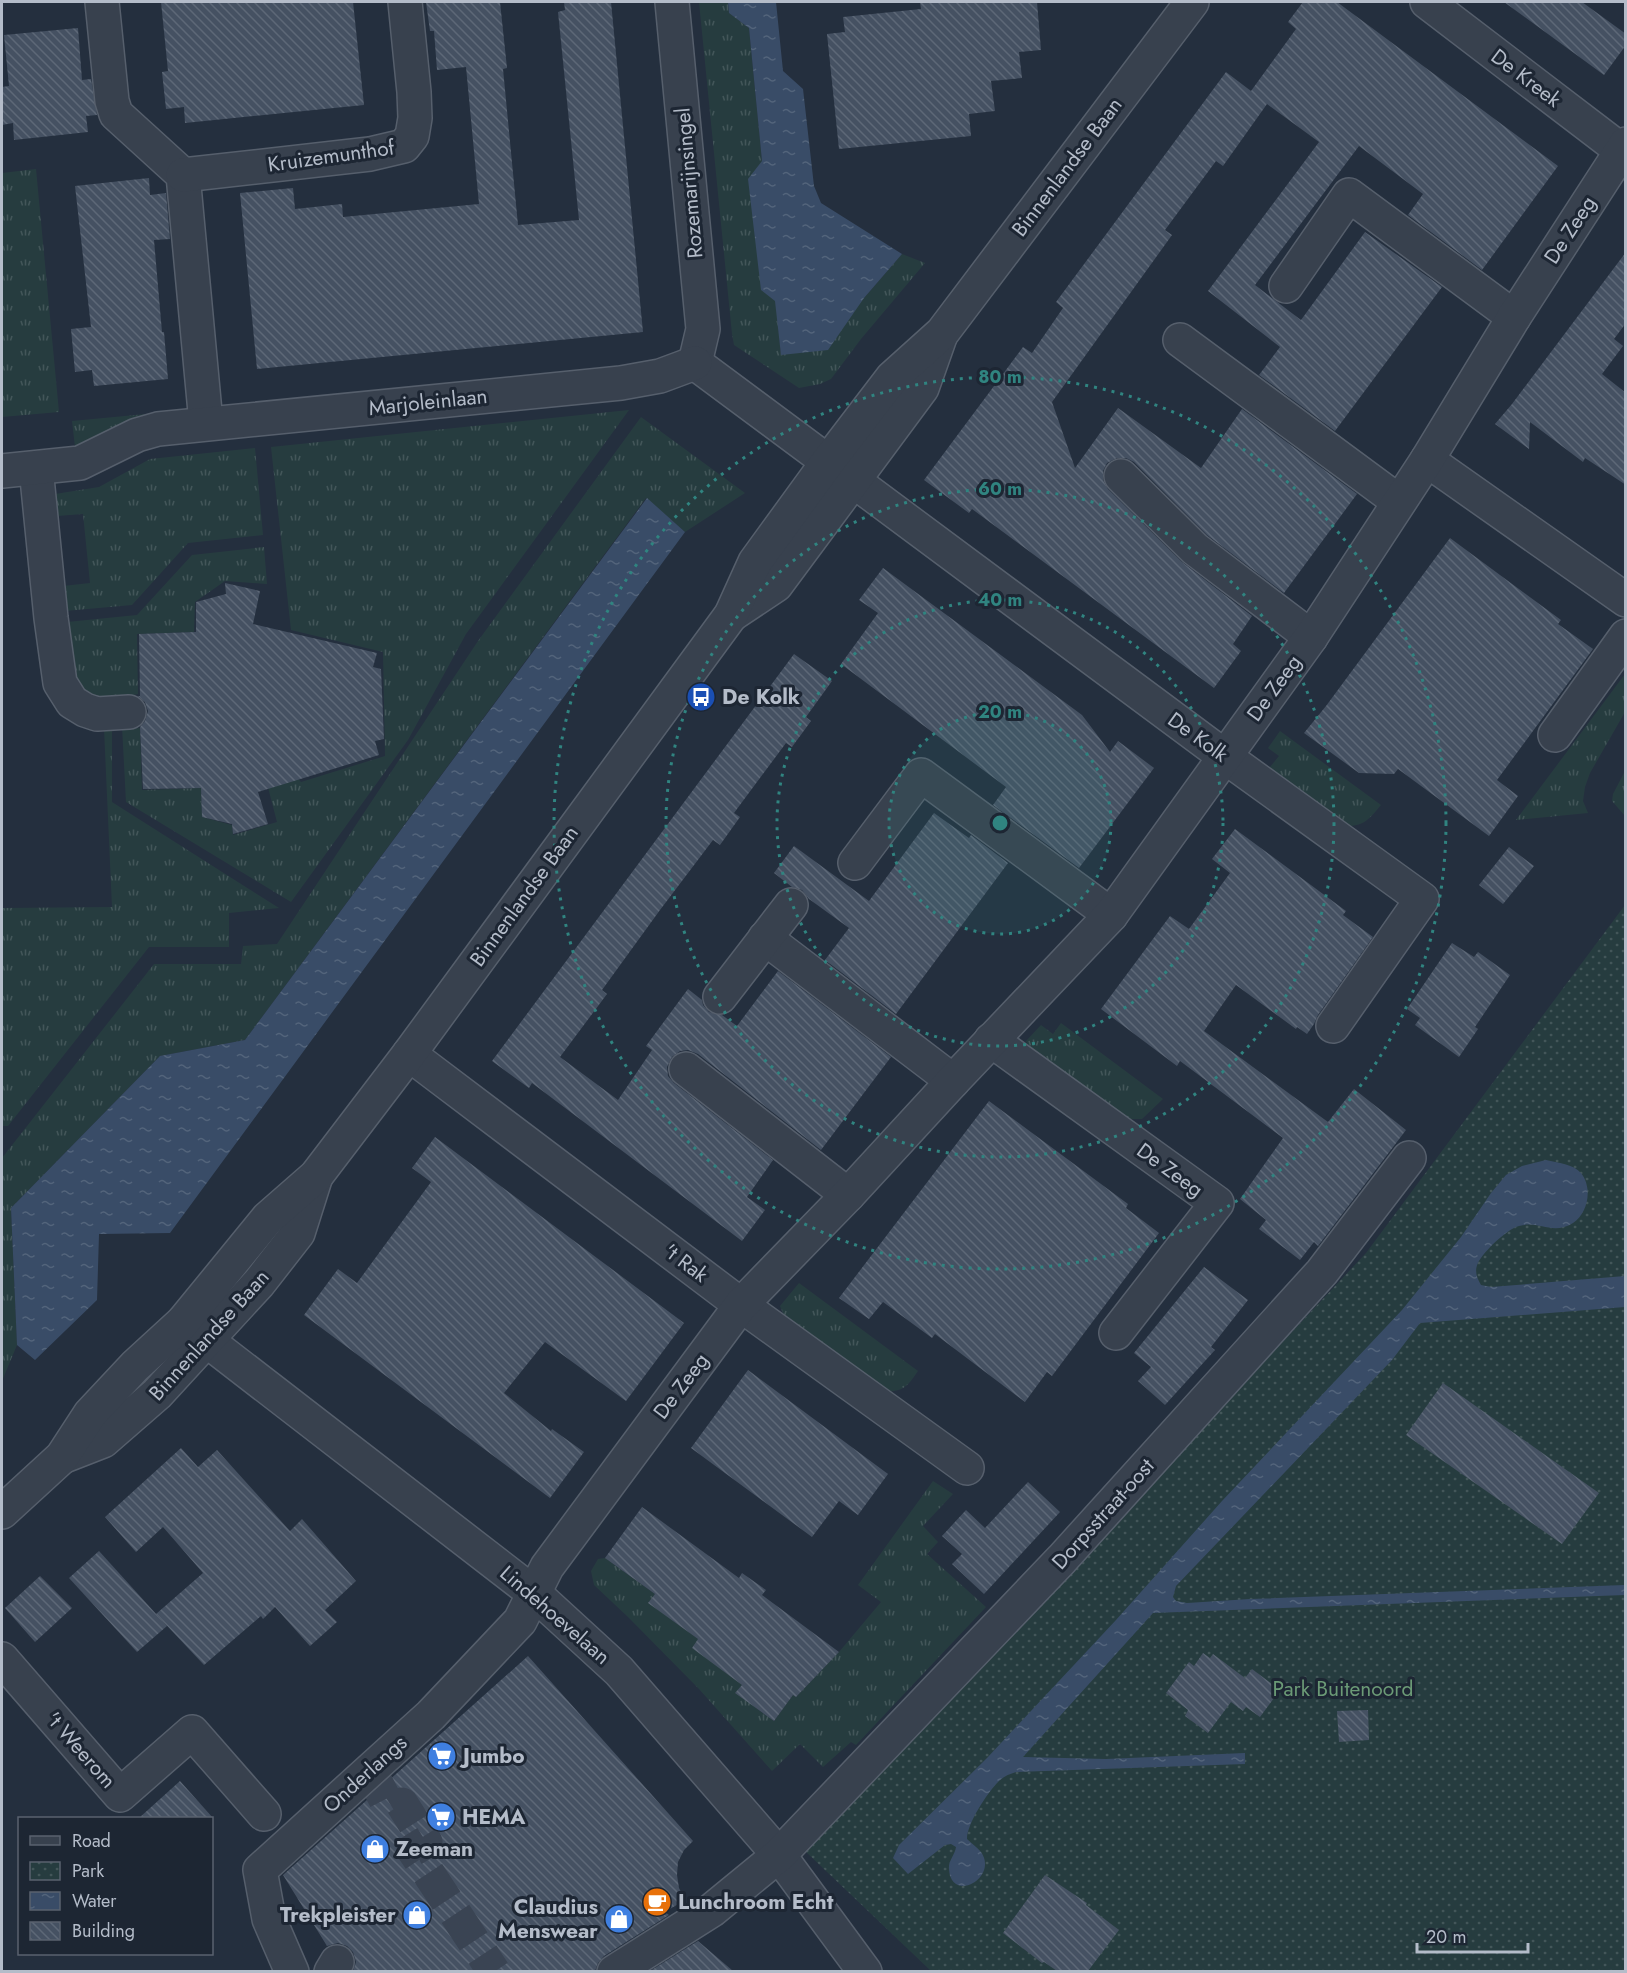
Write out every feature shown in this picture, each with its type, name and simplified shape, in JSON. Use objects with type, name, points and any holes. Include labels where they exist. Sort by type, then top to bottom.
[{"type":"street","points":[[102,2],[112,101],[116,114],[183,175],[206,423]]},
{"type":"street","name":"Kruizemunthof","points":[[183,175],[370,154],[398,149],[408,143],[414,125],[414,92],[405,2]]},
{"type":"street","name":"Rozemarijnsingel","points":[[672,2],[703,329],[695,363]]},
{"type":"street","name":"Binnenlandse Baan","points":[[2,1512],[62,1457],[103,1441],[157,1394],[195,1330],[259,1283],[298,1233],[316,1176],[409,1054],[731,615],[755,562],[839,472],[892,378],[942,333],[1192,2]]},
{"type":"street","name":"De Kreek","points":[[1427,2],[1624,150]]},
{"type":"street","name":"De Zeeg","points":[[535,1594],[547,1567],[741,1305],[848,1195],[953,1080],[1111,915],[1311,637],[1427,460],[1514,317],[1624,150]]},
{"type":"street","points":[[1287,286],[1349,195],[1514,317]]},
{"type":"street","points":[[1180,340],[1398,501]]},
{"type":"street","points":[[695,363],[839,472]]},
{"type":"street","name":"Marjoleinlaan","points":[[2,471],[86,461],[146,431],[206,423],[621,383],[660,376],[695,363]]},
{"type":"street","points":[[1427,460],[1626,600]]},
{"type":"street","points":[[36,468],[52,630],[60,683],[72,702],[85,710],[97,714],[129,712]]},
{"type":"street","name":"De Kolk","points":[[839,472],[1422,899],[1333,1026]]},
{"type":"street","name":"De Zeeg","points":[[1121,476],[1195,549],[1311,637]]},
{"type":"street","points":[[1555,735],[1626,636]]},
{"type":"street","points":[[855,863],[921,775],[1111,915]]},
{"type":"street","points":[[720,997],[791,905]]},
{"type":"street","points":[[765,938],[953,1080]]},
{"type":"street","name":"De Zeeg","points":[[991,1040],[1217,1203],[1116,1333]]},
{"type":"street","name":"'t Rak","points":[[409,1054],[741,1305],[967,1468]]},
{"type":"street","points":[[686,1069],[848,1195]]},
{"type":"street","name":"Dorpsstraat-oost","points":[[614,1971],[712,1910],[779,1855],[1062,1559],[1322,1272],[1409,1158]]},
{"type":"street","name":"Lindehoevelaan","points":[[195,1330],[535,1594],[619,1671],[779,1855],[865,1971]]},
{"type":"street","name":"Onderlangs","points":[[292,1971],[269,1919],[260,1870],[337,1813],[520,1621],[535,1594]]},
{"type":"street","name":"'t Weerom","points":[[2,1659],[120,1795],[192,1732],[264,1814]]},
{"type":"green space","points":[[699,2],[728,2],[729,13],[749,28],[781,355],[864,298],[902,254],[925,263],[861,339],[831,379],[820,384],[799,388],[734,345]]},
{"type":"green space","points":[[36,169],[59,412],[2,417],[2,173]]},
{"type":"green space","points":[[629,410],[466,634],[408,740],[291,902],[126,802],[122,726],[130,729],[140,728],[142,790],[201,788],[202,817],[232,825],[233,835],[277,822],[265,776],[292,772],[301,782],[385,756],[383,652],[291,630],[271,447]]},
{"type":"green space","points":[[146,414],[93,440],[75,447],[72,421]]},
{"type":"green space","points":[[641,417],[745,493],[685,532],[646,498],[245,1040],[160,1056],[11,1208],[17,1345],[2,1381],[2,1158],[154,964],[241,964],[243,946],[277,944],[478,641]]},
{"type":"green space","points":[[255,448],[263,535],[188,543],[132,605],[65,611],[63,586],[90,583],[83,514],[57,516],[55,494],[99,487],[150,459]]},
{"type":"green space","points":[[264,547],[267,584],[225,581],[195,602],[194,632],[137,634],[138,694],[102,700],[87,695],[80,688],[75,679],[69,655],[67,622],[137,615],[192,555]]},
{"type":"green space","points":[[1625,674],[1625,712],[1590,773],[1583,801],[1588,813],[1516,820]]},
{"type":"green space","points":[[112,727],[112,802],[279,908],[229,913],[229,947],[149,947],[8,1126],[2,1126],[2,908],[112,907],[104,728]]},
{"type":"green space","points":[[1280,731],[1381,805],[1366,821],[1358,825],[1346,826],[1266,772],[1279,756],[1268,748]]},
{"type":"green space","points":[[1625,771],[1625,816],[1612,801],[1613,794]]},
{"type":"green space","name":"Park Buitenoord","points":[[1625,905],[1625,1971],[931,1971],[805,1851],[1366,1253]]},
{"type":"green space","points":[[1061,1023],[1163,1099],[1142,1119],[1128,1119],[1032,1053],[1026,1041],[1041,1025],[1053,1034]]},
{"type":"green space","points":[[799,1283],[918,1371],[908,1384],[896,1391],[884,1392],[786,1321],[780,1306]]},
{"type":"green space","points":[[933,1481],[953,1494],[923,1526],[938,1542],[927,1554],[986,1607],[856,1745],[851,1742],[823,1767],[800,1744],[772,1771],[699,1689],[594,1585],[591,1571],[598,1559],[605,1558],[655,1594],[649,1603],[698,1639],[742,1685],[736,1693],[774,1721],[793,1695],[796,1697],[839,1652],[881,1602],[858,1585]]},
{"type":"water","points":[[728,2],[776,2],[783,71],[803,89],[814,186],[821,203],[902,254],[864,298],[828,350],[781,355],[775,301],[761,290],[748,179],[762,161],[749,28],[729,13]]},
{"type":"water","points":[[647,498],[685,532],[170,1233],[99,1234],[97,1300],[35,1360],[17,1345],[11,1208],[160,1056],[245,1040]]},
{"type":"water","points":[[1546,1160],[1570,1166],[1581,1173],[1588,1193],[1582,1213],[1578,1219],[1566,1227],[1526,1225],[1514,1228],[1502,1236],[1478,1263],[1476,1272],[1481,1285],[1491,1287],[1625,1276],[1625,1307],[1420,1323],[1392,1360],[1176,1586],[1173,1597],[1176,1601],[1187,1603],[1625,1585],[1625,1595],[1153,1613],[1023,1757],[1106,1759],[1245,1753],[1245,1764],[1009,1774],[994,1786],[970,1825],[967,1839],[981,1852],[985,1862],[984,1871],[979,1878],[965,1886],[957,1885],[952,1879],[949,1866],[956,1847],[951,1844],[945,1845],[908,1874],[893,1858],[899,1845],[987,1758],[1116,1620],[1222,1501],[1402,1310],[1461,1237],[1506,1175],[1522,1166]]},
{"type":"building","points":[[161,2],[353,2],[364,105],[185,123],[184,107],[166,109],[162,72],[168,71]]},
{"type":"building","points":[[426,2],[500,2],[507,68],[503,69],[518,225],[579,220],[558,12],[565,10],[564,2],[611,2],[643,332],[257,369],[240,193],[293,188],[295,209],[342,204],[343,217],[479,204],[466,67],[437,70],[434,31],[430,31]]},
{"type":"building","points":[[920,2],[1037,2],[1041,50],[1019,52],[1022,78],[991,81],[995,111],[969,114],[971,136],[839,149],[827,34],[845,32],[843,17],[921,9]]},
{"type":"building","points":[[1303,2],[1337,2],[1558,166],[1482,270],[1408,215],[1423,194],[1359,146],[1255,285],[1301,320],[1365,232],[1442,287],[1335,431],[1259,375],[1280,347],[1208,291],[1319,142],[1267,104],[1223,166],[1216,161],[1165,230],[1172,235],[1052,402],[1075,468],[1118,408],[1201,468],[1242,409],[1357,494],[1284,593],[1207,535],[1134,462],[1126,458],[1117,458],[1107,463],[1103,471],[1103,480],[1108,489],[1182,562],[1252,616],[1233,644],[1241,651],[1214,688],[972,509],[969,513],[924,480],[1023,347],[1032,353],[1063,308],[1056,302],[1226,72],[1251,91],[1296,29],[1288,22]]},
{"type":"building","points":[[1504,2],[1582,2],[1626,34],[1626,45],[1604,75]]},
{"type":"building","points":[[78,28],[82,80],[91,79],[97,115],[86,116],[88,132],[14,140],[13,123],[2,125],[2,87],[9,86],[4,35]]},
{"type":"building","points":[[149,178],[150,195],[166,193],[170,239],[154,240],[168,379],[94,386],[92,370],[75,372],[71,329],[91,327],[75,186]]},
{"type":"building","points":[[1626,252],[1626,323],[1614,339],[1623,346],[1602,374],[1626,393],[1626,485],[1585,458],[1583,462],[1530,422],[1529,449],[1495,424]]},
{"type":"building","points":[[1450,538],[1561,620],[1558,624],[1593,649],[1497,780],[1518,796],[1489,836],[1398,769],[1394,774],[1359,773],[1304,733]]},
{"type":"building","points":[[883,568],[1082,715],[1110,752],[1118,741],[1154,768],[1079,868],[993,805],[1006,787],[841,664],[878,613],[859,600]]},
{"type":"building","points":[[225,583],[260,591],[253,624],[377,653],[373,667],[381,669],[384,739],[375,741],[379,755],[258,792],[268,824],[233,834],[232,824],[202,817],[201,788],[143,789],[140,727],[148,711],[145,702],[138,696],[140,696],[139,634],[196,632],[196,602],[226,594]]},
{"type":"building","points":[[794,654],[832,681],[806,717],[811,721],[792,747],[786,743],[734,813],[740,817],[720,845],[713,840],[660,910],[602,990],[607,994],[560,1057],[618,1100],[652,1050],[646,1046],[688,989],[702,1000],[709,1012],[722,1015],[737,1026],[778,971],[891,1057],[821,1150],[698,1054],[688,1050],[680,1051],[672,1057],[667,1067],[668,1076],[674,1083],[773,1160],[747,1197],[765,1210],[742,1241],[532,1083],[529,1088],[492,1061]]},
{"type":"building","points":[[934,813],[969,838],[971,835],[1008,863],[896,1014],[825,960],[849,928],[809,899],[802,890],[792,887],[774,873],[794,846],[869,901]]},
{"type":"building","points":[[1235,829],[1346,911],[1343,915],[1373,937],[1307,1034],[1297,1027],[1296,1029],[1236,985],[1204,1031],[1328,1122],[1354,1089],[1406,1130],[1318,1246],[1314,1242],[1300,1260],[1259,1229],[1266,1220],[1240,1199],[1283,1138],[1180,1061],[1177,1066],[1101,1009],[1170,916],[1189,929],[1230,873],[1212,859]]},
{"type":"building","points":[[1509,847],[1534,866],[1503,904],[1479,885]]},
{"type":"building","points":[[1452,943],[1474,957],[1478,952],[1510,975],[1475,1027],[1478,1029],[1459,1057],[1415,1025],[1420,1018],[1407,1009]]},
{"type":"building","points":[[989,1101],[1128,1204],[1126,1208],[1159,1233],[1052,1376],[1047,1372],[1025,1402],[935,1334],[932,1338],[883,1302],[869,1319],[839,1298]]},
{"type":"building","points":[[435,1137],[684,1323],[626,1401],[545,1342],[504,1393],[551,1431],[552,1429],[584,1452],[550,1498],[304,1315],[338,1269],[357,1283],[431,1182],[412,1168]]},
{"type":"building","points":[[1204,1267],[1248,1300],[1211,1347],[1215,1350],[1165,1405],[1138,1381],[1151,1367],[1134,1353]]},
{"type":"building","points":[[748,1370],[888,1474],[858,1515],[839,1501],[812,1537],[691,1448]]},
{"type":"building","points":[[1443,1383],[1599,1493],[1562,1544],[1406,1435]]},
{"type":"building","points":[[181,1448],[198,1467],[217,1450],[290,1531],[302,1519],[356,1581],[325,1610],[337,1622],[310,1646],[275,1607],[263,1619],[261,1616],[204,1665],[156,1614],[203,1573],[163,1527],[136,1552],[105,1517]]},
{"type":"building","points":[[1028,1482],[1060,1512],[984,1594],[952,1564],[962,1554],[942,1536],[966,1510],[985,1528]]},
{"type":"building","points":[[642,1507],[739,1578],[742,1573],[766,1590],[762,1595],[839,1652],[796,1697],[793,1695],[774,1721],[735,1693],[742,1685],[692,1648],[698,1639],[648,1603],[655,1594],[605,1558]]},
{"type":"building","points":[[99,1551],[167,1626],[137,1652],[69,1578]]},
{"type":"building","points":[[40,1576],[72,1608],[35,1642],[5,1608]]},
{"type":"building","points":[[1203,1653],[1210,1658],[1213,1654],[1245,1678],[1252,1669],[1280,1690],[1260,1717],[1246,1707],[1243,1711],[1231,1702],[1208,1733],[1185,1716],[1188,1710],[1166,1693],[1189,1662],[1194,1666]]},
{"type":"building","points":[[528,1656],[693,1841],[684,1850],[678,1862],[679,1888],[685,1900],[665,1912],[669,1915],[604,1956],[595,1971],[353,1971],[356,1962],[353,1952],[347,1946],[338,1943],[327,1946],[283,1875]]},
{"type":"building","points":[[1368,1710],[1369,1740],[1339,1742],[1337,1711]]},
{"type":"building","points":[[180,1781],[212,1817],[140,1817]]},
{"type":"building","points":[[1045,1875],[1087,1903],[1086,1905],[1119,1930],[1088,1971],[1057,1971],[1044,1962],[1042,1963],[1003,1933]]},
{"type":"building","points":[[698,1941],[733,1971],[650,1971]]},
{"type":"tunnel","points":[[370,1770],[391,1811],[402,1804],[426,1842],[413,1850],[494,1972]]},
{"type":"place","name":"De Kolk","points":[[701,697]]},
{"type":"place","name":"Jumbo","points":[[442,1756]]},
{"type":"place","name":"HEMA","points":[[441,1817]]},
{"type":"place","name":"Zeeman","points":[[375,1849]]},
{"type":"place","name":"Lunchroom Echt","points":[[657,1902]]},
{"type":"place","name":"Trekpleister","points":[[417,1915]]},
{"type":"place","name":"Claudius Menswear","points":[[619,1919]]}]
